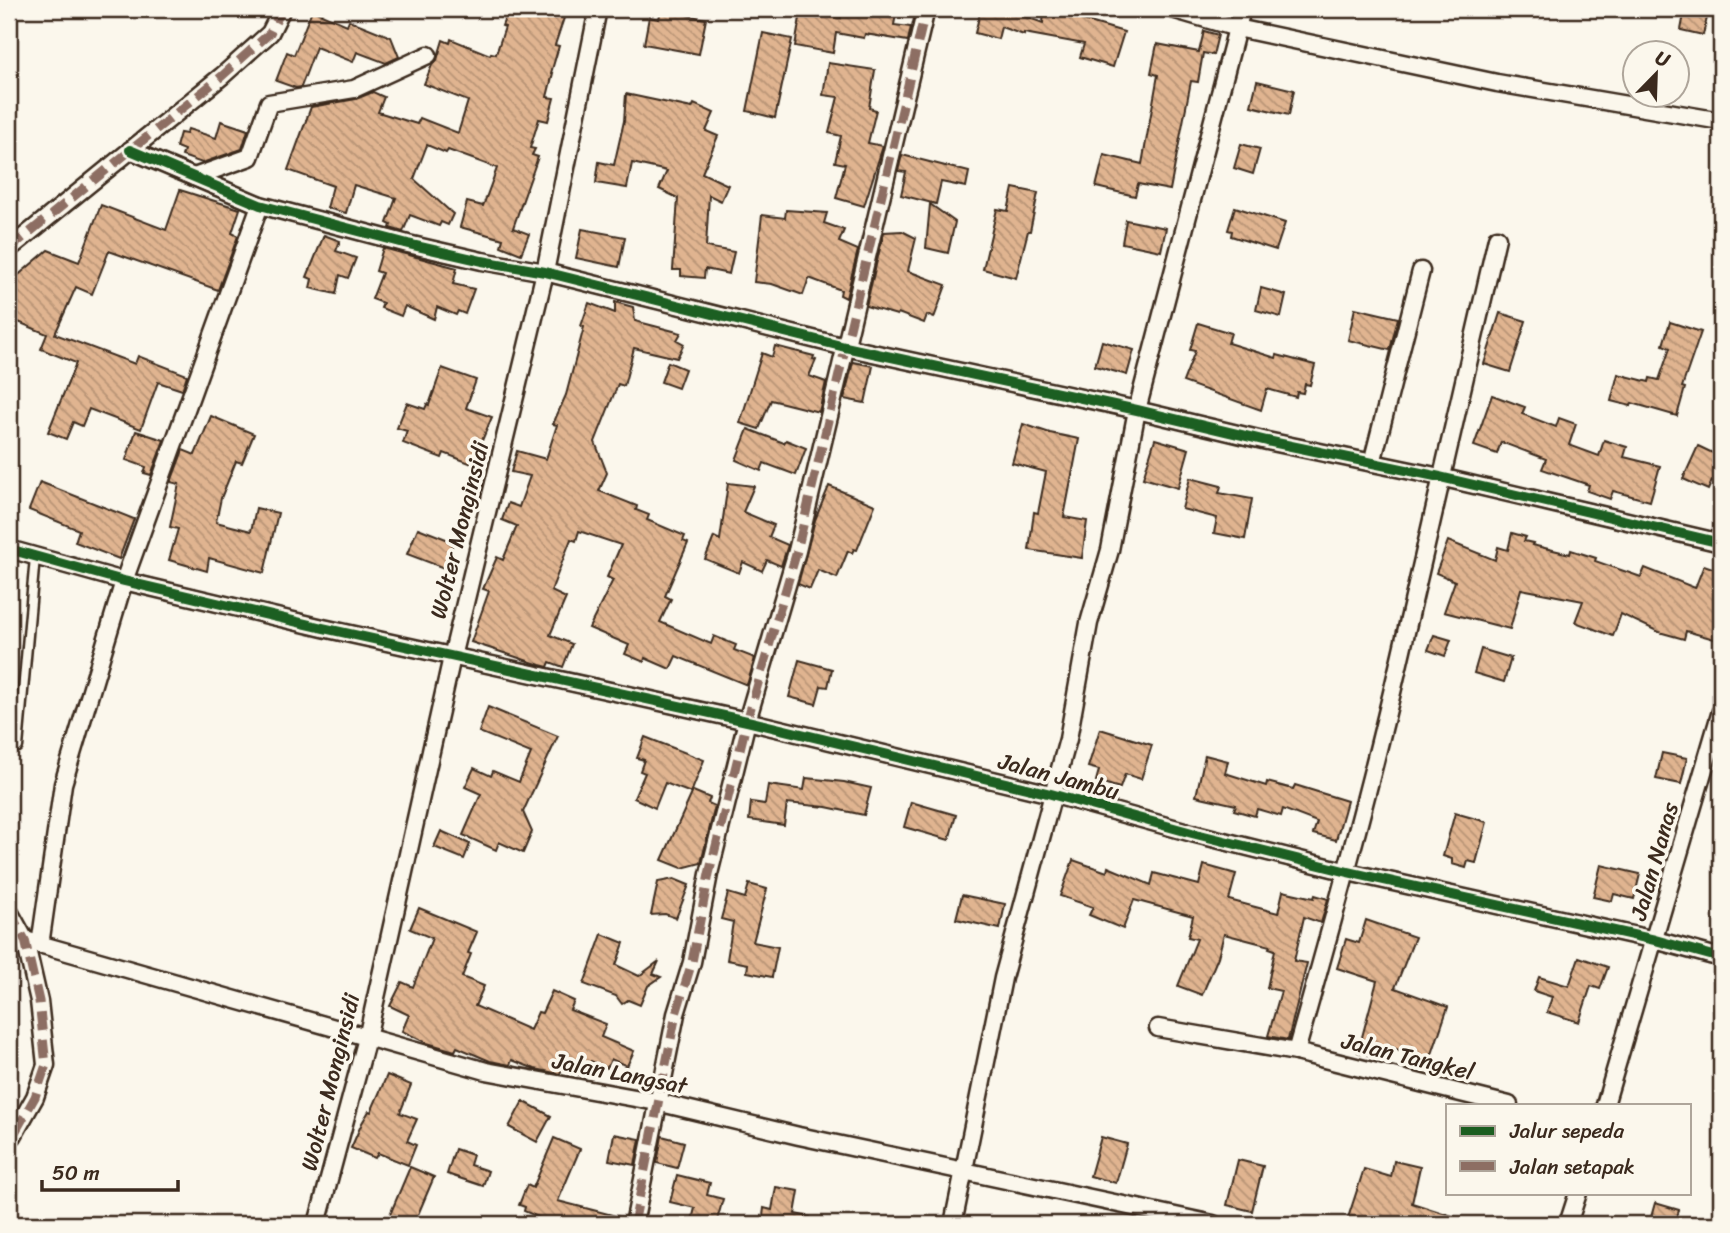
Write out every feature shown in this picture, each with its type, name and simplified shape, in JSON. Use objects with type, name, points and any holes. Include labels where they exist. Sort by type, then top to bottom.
[{"type":"street","points":[[9,249],[222,76],[270,33],[282,9]]},
{"type":"street","name":"Wolter Monginsidi","points":[[317,1224],[367,1038],[452,657],[545,272],[598,9]]},
{"type":"street","points":[[634,1224],[657,1102],[676,1014],[692,962],[709,874],[747,721],[797,551],[926,9]]},
{"type":"street","points":[[1172,9],[1237,27],[1497,83],[1721,121]]},
{"type":"street","points":[[953,1224],[1003,978],[1068,739],[1088,624],[1110,550],[1137,410],[1242,9]]},
{"type":"street","points":[[194,177],[250,157],[268,103],[354,89],[428,55]]},
{"type":"street","points":[[130,150],[260,205],[482,261],[545,272],[845,347],[1440,477],[1721,543]]},
{"type":"street","points":[[9,1139],[35,1097],[46,1065],[33,942],[63,785],[124,581],[260,205]]},
{"type":"street","points":[[1296,1052],[1348,872],[1497,238]]},
{"type":"street","points":[[1373,463],[1422,271]]},
{"type":"street","name":"Jalan Jambu","points":[[9,549],[124,581],[452,657],[747,721],[1051,794],[1348,872],[1655,940],[1721,958]]},
{"type":"street","name":"Jalan Nanas","points":[[1605,1104],[1716,748],[1721,710]]},
{"type":"street","points":[[9,911],[33,942]]},
{"type":"street","name":"Jalan Langsat","points":[[33,942],[486,1071],[657,1102],[799,1136],[1213,1224]]},
{"type":"street","name":"Jalan Tangkel","points":[[1158,1028],[1296,1052],[1505,1104]]},
{"type":"street","points":[[1568,1224],[1578,1194]]},
{"type":"lane","points":[[18,747],[35,557]]},
{"type":"building","points":[[518,9],[537,9],[564,18],[555,45],[559,46],[547,97],[554,98],[548,121],[539,119],[530,148],[535,149],[532,155],[538,157],[513,228],[529,234],[521,254],[501,246],[503,239],[460,227],[467,202],[483,206],[497,168],[448,150],[446,153],[427,145],[414,179],[453,214],[448,225],[441,222],[439,226],[410,215],[403,232],[390,228],[391,225],[387,223],[396,198],[354,185],[346,213],[327,208],[333,186],[288,170],[311,107],[356,99],[373,92],[384,97],[378,112],[417,124],[420,118],[458,133],[468,101],[424,84],[437,60],[443,40],[450,43],[451,39],[490,55],[496,54],[507,13],[516,16]]},
{"type":"building","points":[[842,9],[897,9],[894,25],[911,27],[908,41],[865,34],[864,38],[836,33],[833,53],[795,46],[801,12],[841,18]]},
{"type":"building","points":[[981,9],[1009,11],[1043,23],[1044,12],[1069,16],[1124,32],[1113,67],[1080,57],[1084,44],[1024,35],[1001,27],[998,39],[975,33]]},
{"type":"building","points":[[1685,9],[1709,9],[1703,35],[1681,30]]},
{"type":"building","points":[[312,10],[347,25],[349,20],[391,37],[399,57],[386,63],[357,52],[353,62],[316,47],[301,87],[296,88],[276,81],[287,52],[294,55]]},
{"type":"building","points":[[661,10],[706,19],[699,54],[644,44],[649,17],[659,19]]},
{"type":"building","points":[[1204,31],[1218,35],[1213,55],[1203,53],[1198,82],[1191,81],[1170,190],[1138,184],[1135,196],[1096,187],[1104,155],[1142,164],[1158,75],[1151,73],[1157,44],[1199,52]]},
{"type":"building","points":[[763,33],[792,39],[775,118],[747,111]]},
{"type":"building","points":[[828,63],[875,70],[869,108],[876,110],[868,143],[883,146],[864,206],[836,198],[845,164],[835,162],[841,136],[829,133],[838,97],[823,95]]},
{"type":"building","points":[[1257,81],[1294,90],[1289,115],[1251,106]]},
{"type":"building","points":[[626,94],[692,108],[694,104],[714,113],[706,131],[718,136],[702,173],[728,185],[721,201],[709,195],[706,247],[734,252],[729,274],[705,269],[704,278],[681,276],[681,270],[673,270],[678,198],[659,189],[667,171],[632,163],[627,188],[596,183],[599,162],[614,165],[624,121]]},
{"type":"building","points":[[221,121],[248,130],[242,149],[202,163],[182,156],[184,150],[176,147],[180,133],[186,134],[188,129],[216,138]]},
{"type":"building","points":[[1241,144],[1260,149],[1253,174],[1234,168]]},
{"type":"building","points":[[902,155],[969,172],[966,187],[941,182],[936,204],[901,195],[906,172],[898,171]]},
{"type":"building","points":[[1013,188],[1038,193],[1016,278],[983,269],[997,209],[1008,211]]},
{"type":"building","points":[[180,190],[240,209],[232,233],[238,236],[218,290],[109,251],[92,294],[76,287],[55,334],[135,364],[138,356],[187,375],[182,390],[158,382],[141,429],[89,409],[82,426],[73,422],[66,439],[48,432],[76,363],[41,349],[47,334],[9,318],[9,283],[48,250],[79,262],[101,205],[166,230]]},
{"type":"building","points":[[930,204],[955,222],[948,253],[926,248]]},
{"type":"building","points":[[1235,207],[1285,223],[1276,250],[1231,236],[1232,231],[1228,230]]},
{"type":"building","points":[[786,210],[827,213],[824,223],[844,230],[839,242],[858,250],[846,298],[840,295],[841,290],[809,278],[803,295],[772,284],[754,282],[762,215],[785,218]]},
{"type":"building","points":[[1126,220],[1166,228],[1161,251],[1122,243]]},
{"type":"building","points":[[582,229],[625,237],[619,267],[576,258]]},
{"type":"building","points":[[902,231],[916,238],[908,271],[946,285],[934,318],[927,315],[924,323],[898,313],[897,315],[866,306],[884,232]]},
{"type":"building","points":[[324,235],[340,241],[336,251],[356,258],[348,278],[340,275],[336,294],[310,288],[312,279],[307,277]]},
{"type":"building","points":[[383,248],[457,268],[453,284],[474,289],[465,314],[458,311],[456,315],[437,307],[434,319],[405,306],[401,316],[381,308],[383,303],[372,299],[382,273],[376,271]]},
{"type":"building","points":[[1261,288],[1286,295],[1281,317],[1256,310]]},
{"type":"building","points":[[615,302],[633,307],[635,321],[681,333],[677,340],[684,344],[677,358],[634,348],[624,386],[618,384],[595,442],[607,473],[599,491],[637,506],[636,510],[649,515],[647,520],[685,536],[683,541],[688,543],[665,596],[671,599],[660,622],[711,644],[714,636],[736,645],[734,650],[755,658],[747,685],[676,656],[670,669],[645,658],[644,662],[625,654],[629,645],[589,628],[613,580],[607,577],[621,545],[579,531],[576,541],[571,539],[551,591],[566,598],[550,635],[572,644],[563,667],[550,662],[548,667],[540,665],[471,642],[489,591],[483,589],[497,557],[503,560],[517,526],[502,520],[508,503],[519,507],[530,476],[511,472],[517,451],[546,459],[557,425],[553,424],[566,395],[584,327],[581,326],[589,303],[615,313]]},
{"type":"building","points":[[1355,308],[1398,318],[1390,350],[1348,340]]},
{"type":"building","points":[[1500,313],[1526,321],[1510,372],[1484,364]]},
{"type":"building","points":[[1670,322],[1701,332],[1682,387],[1685,388],[1677,416],[1632,403],[1631,406],[1611,401],[1618,374],[1649,382],[1650,378],[1659,380],[1670,348],[1663,345]]},
{"type":"building","points":[[1198,323],[1231,333],[1228,343],[1276,358],[1277,355],[1315,365],[1310,385],[1305,384],[1303,393],[1297,392],[1296,397],[1267,389],[1261,410],[1183,382],[1195,351],[1190,350]]},
{"type":"building","points":[[1102,341],[1134,350],[1127,375],[1095,366]]},
{"type":"building","points":[[775,346],[814,356],[813,359],[816,360],[809,376],[826,382],[819,412],[771,400],[759,429],[740,423],[762,353],[772,357]]},
{"type":"building","points":[[668,362],[685,369],[678,388],[661,382]]},
{"type":"building","points":[[853,362],[873,366],[865,403],[844,399]]},
{"type":"building","points":[[442,368],[476,380],[466,408],[492,417],[472,464],[444,453],[442,458],[403,443],[407,431],[397,428],[407,403],[425,409],[427,404],[429,405]]},
{"type":"building","points":[[1492,395],[1525,407],[1522,414],[1556,427],[1559,418],[1576,424],[1569,445],[1599,456],[1604,440],[1627,447],[1624,457],[1660,466],[1650,501],[1613,491],[1610,499],[1587,491],[1589,485],[1542,469],[1546,459],[1501,442],[1497,454],[1474,446]]},
{"type":"building","points":[[211,416],[254,434],[242,463],[236,461],[221,498],[216,522],[251,531],[256,508],[278,513],[264,573],[209,558],[207,571],[169,560],[178,529],[170,527],[179,484],[171,482],[183,450],[195,455]]},
{"type":"building","points":[[1023,424],[1079,439],[1064,517],[1087,521],[1082,558],[1029,550],[1034,512],[1038,513],[1046,472],[1012,463]]},
{"type":"building","points":[[748,429],[806,448],[796,475],[764,463],[761,471],[736,460]]},
{"type":"building","points":[[136,431],[164,440],[151,475],[144,473],[146,467],[126,460]]},
{"type":"building","points":[[1155,439],[1189,449],[1178,488],[1143,478]]},
{"type":"building","points":[[1698,446],[1721,457],[1721,486],[1712,481],[1708,490],[1683,479]]},
{"type":"building","points":[[1190,478],[1221,486],[1219,493],[1252,499],[1245,539],[1214,533],[1217,518],[1182,509]]},
{"type":"building","points":[[40,482],[134,519],[119,559],[75,542],[79,530],[29,510]]},
{"type":"building","points":[[728,483],[754,486],[743,512],[774,525],[769,537],[788,545],[781,566],[767,560],[762,571],[743,562],[739,573],[705,559],[714,537],[720,540]]},
{"type":"building","points":[[829,486],[875,505],[857,550],[854,549],[852,553],[848,551],[837,578],[818,570],[810,589],[798,584],[815,520]]},
{"type":"building","points":[[418,528],[454,542],[444,568],[407,554]]},
{"type":"building","points":[[1512,533],[1526,537],[1524,541],[1533,543],[1532,545],[1570,554],[1571,550],[1641,577],[1645,568],[1695,588],[1704,565],[1721,571],[1721,641],[1686,631],[1684,639],[1659,632],[1621,614],[1613,636],[1575,622],[1583,601],[1521,589],[1510,629],[1444,612],[1455,581],[1436,573],[1448,541],[1495,560],[1498,547],[1508,550]]},
{"type":"building","points":[[1434,635],[1451,640],[1445,656],[1428,650]]},
{"type":"building","points":[[1481,649],[1511,658],[1504,682],[1474,673]]},
{"type":"building","points":[[799,660],[832,669],[828,687],[821,686],[816,704],[789,697]]},
{"type":"building","points":[[488,707],[558,736],[523,812],[532,832],[523,853],[499,842],[496,850],[463,835],[481,794],[465,787],[474,768],[491,776],[493,771],[519,782],[531,753],[479,732]]},
{"type":"building","points":[[1100,729],[1152,745],[1141,779],[1125,774],[1120,788],[1096,781],[1099,770],[1088,767]]},
{"type":"building","points":[[645,737],[704,760],[691,793],[665,783],[655,808],[634,798],[645,773],[640,771],[644,760],[637,758]]},
{"type":"building","points":[[1662,753],[1687,758],[1681,784],[1656,779]]},
{"type":"building","points":[[1205,755],[1228,761],[1225,773],[1266,786],[1267,782],[1293,789],[1295,785],[1347,801],[1336,840],[1313,834],[1317,822],[1283,809],[1281,816],[1257,809],[1255,816],[1234,810],[1236,805],[1196,796]]},
{"type":"building","points":[[806,778],[871,788],[864,815],[787,803],[784,825],[749,820],[751,802],[765,804],[768,785],[804,790]]},
{"type":"building","points":[[693,791],[710,798],[708,803],[715,806],[701,863],[682,868],[662,860]]},
{"type":"building","points":[[911,802],[956,815],[949,840],[904,827]]},
{"type":"building","points":[[1455,813],[1487,822],[1476,863],[1468,861],[1466,868],[1452,864],[1452,859],[1443,856]]},
{"type":"building","points":[[441,831],[470,844],[464,859],[434,847]]},
{"type":"building","points":[[1073,860],[1107,872],[1108,867],[1151,885],[1154,873],[1199,885],[1204,865],[1236,874],[1229,900],[1278,913],[1283,891],[1328,899],[1321,923],[1304,917],[1294,961],[1307,963],[1288,1040],[1268,1036],[1281,991],[1267,988],[1275,950],[1269,948],[1270,946],[1224,934],[1218,957],[1202,995],[1178,986],[1197,939],[1188,937],[1193,916],[1134,900],[1123,929],[1089,915],[1093,907],[1060,896]]},
{"type":"building","points":[[1601,865],[1640,874],[1634,899],[1614,894],[1612,901],[1593,897]]},
{"type":"building","points":[[674,879],[689,885],[676,918],[665,914],[651,915],[658,882]]},
{"type":"building","points":[[749,884],[767,889],[753,942],[778,947],[772,977],[747,972],[748,964],[727,960],[733,922],[721,919],[728,893],[745,898]]},
{"type":"building","points":[[962,895],[1005,904],[1000,929],[956,919]]},
{"type":"building","points":[[419,908],[477,932],[462,977],[484,986],[475,1006],[530,1030],[552,991],[574,1001],[570,1010],[606,1024],[601,1037],[634,1051],[627,1066],[611,1059],[607,1068],[591,1061],[585,1077],[562,1068],[560,1074],[535,1069],[512,1060],[510,1065],[490,1061],[457,1047],[455,1051],[427,1043],[402,1031],[409,1015],[390,1006],[402,982],[413,987],[432,938],[410,929]]},
{"type":"building","points":[[1366,920],[1415,937],[1395,988],[1448,1007],[1430,1060],[1390,1047],[1386,1060],[1358,1052],[1377,981],[1337,968],[1346,939],[1359,943]]},
{"type":"building","points":[[602,934],[624,943],[616,965],[639,976],[659,961],[653,974],[661,977],[648,986],[640,1005],[628,1000],[622,1004],[616,996],[584,984]]},
{"type":"building","points":[[1579,957],[1608,967],[1600,989],[1591,986],[1579,1022],[1547,1012],[1552,997],[1534,991],[1539,977],[1569,986]]},
{"type":"building","points":[[387,1075],[411,1085],[400,1113],[417,1119],[407,1141],[416,1145],[408,1165],[378,1153],[375,1158],[351,1148]]},
{"type":"building","points":[[523,1101],[551,1116],[537,1142],[509,1127]]},
{"type":"building","points":[[614,1134],[640,1139],[635,1165],[609,1160]]},
{"type":"building","points":[[662,1136],[684,1142],[677,1168],[657,1163]]},
{"type":"building","points":[[1101,1137],[1127,1144],[1116,1183],[1090,1176]]},
{"type":"building","points":[[554,1138],[580,1149],[558,1201],[624,1218],[624,1224],[554,1224],[524,1211],[525,1207],[519,1205],[527,1185],[533,1188]]},
{"type":"building","points":[[455,1149],[473,1155],[470,1165],[488,1171],[483,1186],[447,1174]]},
{"type":"building","points":[[1238,1160],[1263,1166],[1252,1211],[1227,1205]]},
{"type":"building","points":[[1394,1161],[1420,1167],[1412,1203],[1468,1221],[1468,1224],[1346,1224],[1364,1169],[1391,1177]]},
{"type":"building","points":[[410,1167],[434,1177],[414,1224],[386,1224]]},
{"type":"building","points":[[677,1175],[710,1183],[707,1195],[723,1199],[716,1224],[691,1224],[695,1208],[670,1202]]},
{"type":"building","points":[[776,1187],[799,1191],[795,1214],[810,1217],[809,1224],[762,1224],[764,1208],[772,1210]]},
{"type":"building","points":[[1655,1203],[1679,1210],[1675,1224],[1649,1224]]},
{"type":"marked path","points":[[9,249],[222,76],[270,33],[282,9]]},
{"type":"marked path","points":[[634,1224],[676,1014],[692,962],[709,874],[747,721],[797,551],[926,9]]},
{"type":"marked path","points":[[9,911],[25,940],[39,1001],[46,1065],[35,1097],[9,1139]]},
{"type":"cycle path","points":[[130,150],[260,205],[408,244],[545,272],[845,347],[1440,477],[1721,543]]},
{"type":"cycle path","points":[[9,549],[124,581],[323,628],[747,721],[1051,794],[1348,872],[1655,940],[1721,958]]}]
